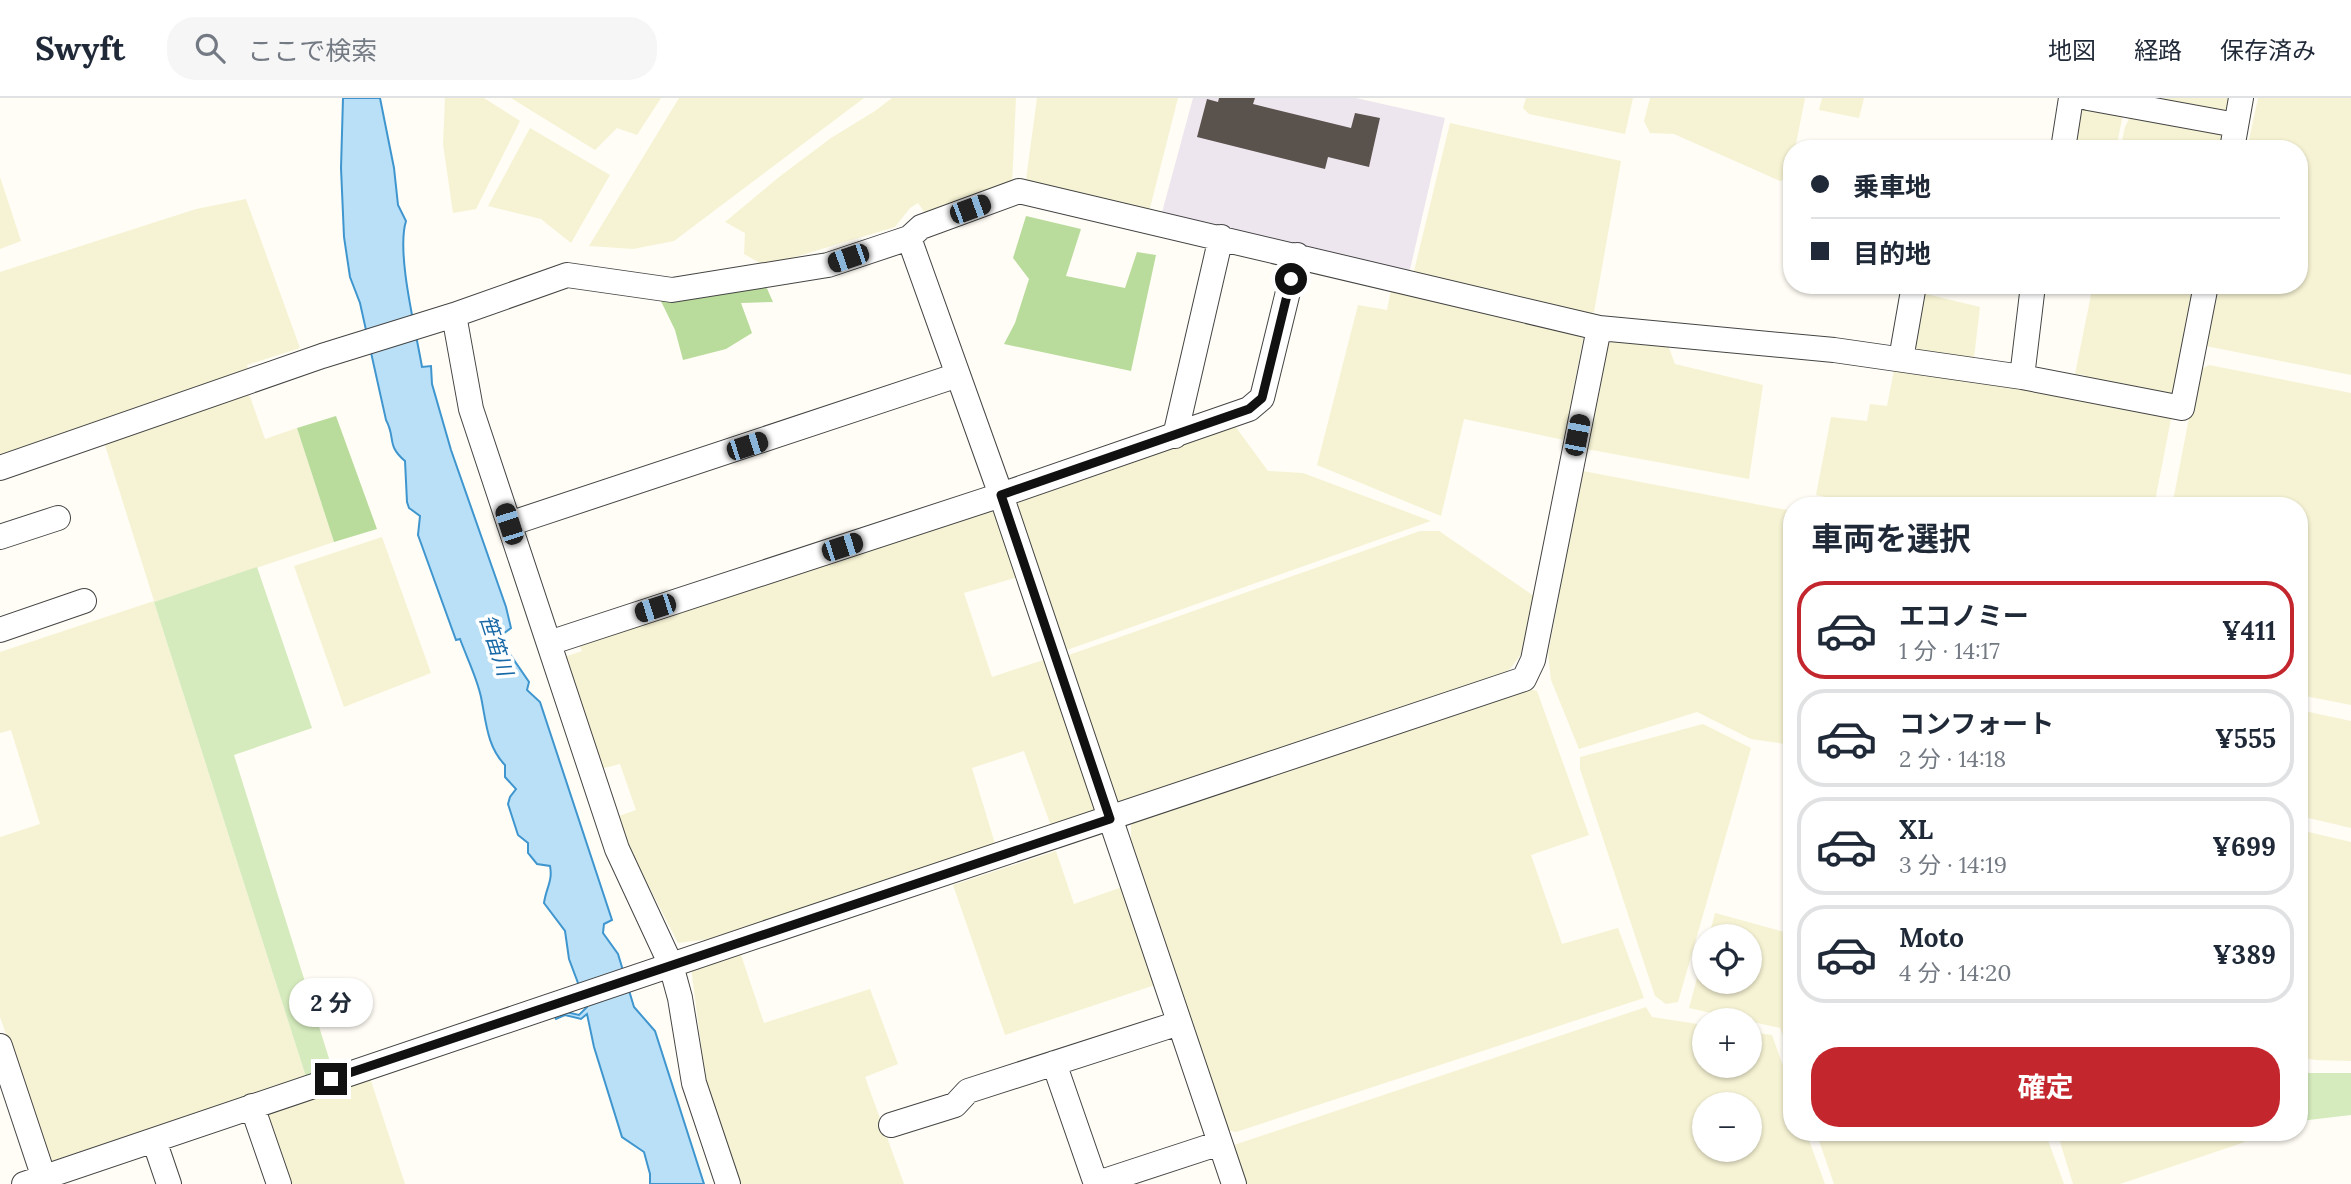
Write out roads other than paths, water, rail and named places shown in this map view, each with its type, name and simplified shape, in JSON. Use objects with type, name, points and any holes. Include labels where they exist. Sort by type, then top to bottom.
[{"type":"street","points":[[2064,140],[2071,98]]},
{"type":"street","points":[[2088,98],[2234,137],[2241,98]]},
{"type":"street","points":[[0,468],[566,275],[672,290],[828,265],[909,238],[921,227],[1019,191],[1598,328],[1834,350],[1901,359],[2022,377],[2182,408],[2204,294]]},
{"type":"street","points":[[1175,436],[1221,237]]},
{"type":"street","points":[[909,238],[1001,495],[1234,1184]]},
{"type":"street","points":[[549,643],[1001,495],[1249,409],[1262,398],[1297,255]]},
{"type":"street","points":[[1901,359],[1912,294]]},
{"type":"street","points":[[2022,377],[2032,294]]},
{"type":"street","points":[[454,315],[471,409],[617,849],[680,998],[694,1083],[728,1184]]},
{"type":"street","points":[[0,1046],[38,1182],[153,1140],[665,966],[1524,679],[1533,660],[1598,328]]},
{"type":"street","points":[[509,524],[958,375]]},
{"type":"street","points":[[0,537],[58,518]]},
{"type":"street","points":[[0,630],[84,601]]},
{"type":"street","points":[[891,1125],[955,1105],[968,1091],[1179,1023]]},
{"type":"street","points":[[1054,1063],[1096,1184],[1220,1143]]},
{"type":"street","points":[[252,1106],[279,1184]]},
{"type":"street","points":[[153,1140],[169,1184]]},
{"type":"water","name":"笹笛川","points":[[343,98],[380,98],[394,168],[398,205],[406,221],[403,252],[405,272],[422,367],[431,366],[432,384],[451,450],[506,607],[511,628],[503,634],[503,644],[529,682],[527,690],[540,702],[612,920],[604,924],[603,933],[618,954],[634,1007],[655,1031],[704,1184],[650,1184],[644,1152],[622,1137],[594,1047],[587,1014],[581,1019],[565,1015],[556,1019],[554,1015],[566,1012],[579,1015],[587,1007],[569,959],[565,931],[544,903],[550,880],[550,866],[537,864],[528,853],[528,843],[518,835],[508,804],[516,789],[505,777],[505,765],[494,750],[477,683],[460,639],[456,640],[418,535],[420,516],[409,508],[407,502],[405,461],[393,446],[360,303],[350,277],[344,237],[341,168]]}]
